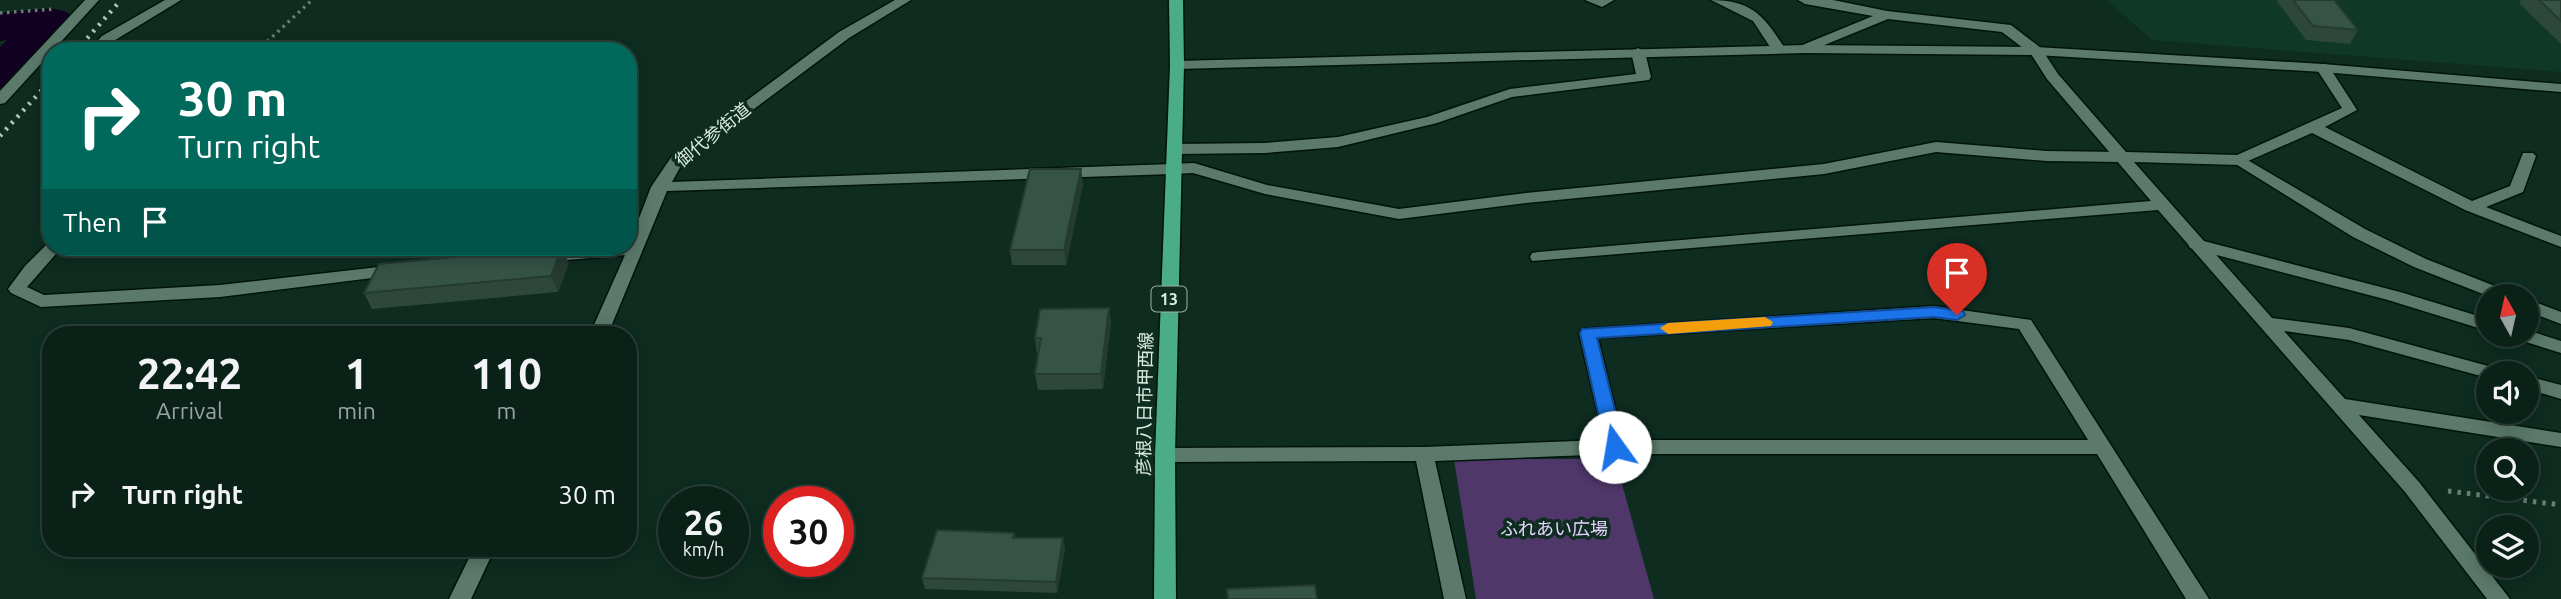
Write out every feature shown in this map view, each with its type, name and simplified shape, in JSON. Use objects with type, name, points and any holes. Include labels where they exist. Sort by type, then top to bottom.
[{"type":"main road","name":"彦根八日市甲西線","points":[[1165,599],[1165,455],[1177,65],[1176,0]]},
{"type":"street","points":[[104,42],[174,0]]},
{"type":"street","name":"御代参街道","points":[[637,249],[659,187],[677,159],[844,35],[904,0]]},
{"type":"street","points":[[1592,0],[1602,3],[1607,0]]},
{"type":"street","points":[[1718,0],[1758,18],[1779,50]]},
{"type":"street","points":[[1805,0],[1861,8],[1886,15],[2006,28],[2036,51],[2052,76],[2196,244],[2412,487],[2499,599]]},
{"type":"street","points":[[53,42],[89,3]]},
{"type":"street","points":[[1805,49],[1886,15]]},
{"type":"street","points":[[1177,65],[1805,49],[2036,51],[2323,68],[2561,88]]},
{"type":"street","points":[[1174,149],[1265,148],[1338,142],[1432,120],[1510,93],[1644,77],[1638,52]]},
{"type":"street","points":[[0,100],[42,54]]},
{"type":"street","points":[[659,187],[1194,168],[1265,190],[1399,214],[1526,198],[1824,169],[1936,147],[2046,156],[2239,160],[2350,110],[2323,68]]},
{"type":"street","points":[[2315,128],[2471,207],[2561,242]]},
{"type":"street","points":[[2471,207],[2517,189],[2528,156]]},
{"type":"street","points":[[2239,160],[2359,233],[2420,263],[2476,285]]},
{"type":"street","points":[[1538,257],[2165,205]]},
{"type":"street","points":[[2196,244],[2394,296],[2476,321]]},
{"type":"street","points":[[45,256],[17,289],[41,301],[220,291],[420,268]]},
{"type":"street","points":[[528,258],[552,256]]},
{"type":"street","name":"御代参街道","points":[[603,326],[634,256]]},
{"type":"street","points":[[2539,310],[2561,318]]},
{"type":"street","points":[[1615,447],[1588,333],[1934,312],[2025,324],[2198,599]]},
{"type":"street","points":[[2266,323],[2349,334],[2476,369]]},
{"type":"street","points":[[2539,340],[2561,347]]},
{"type":"street","points":[[2539,386],[2561,392]]},
{"type":"street","points":[[2340,405],[2561,440]]},
{"type":"street","points":[[1165,455],[1424,454],[1615,447],[2103,447]]},
{"type":"street","points":[[1424,454],[1455,599]]},
{"type":"street","points":[[460,599],[480,557]]},
{"type":"path","points":[[267,42],[312,0]]},
{"type":"path","points":[[0,13],[89,3]]},
{"type":"path","points":[[2412,487],[2561,505]]},
{"type":"shaded area","points":[[2107,0],[2561,0],[2561,72],[2152,40]]},
{"type":"green space","name":"ふれあい広場","points":[[1454,459],[1615,459],[1654,599],[1476,599]]},
{"type":"building","points":[[2293,0],[2334,0],[2358,30],[2313,26]]},
{"type":"building","points":[[2539,0],[2561,0],[2561,21]]},
{"type":"building","points":[[1030,169],[1081,169],[1064,250],[1010,250]]},
{"type":"building","points":[[465,256],[559,256],[551,276],[364,293],[379,264]]},
{"type":"building","points":[[1109,308],[1101,374],[1035,374],[1041,338],[1035,338],[1040,309]]},
{"type":"building","points":[[937,530],[1014,533],[1013,538],[1063,538],[1056,582],[922,578]]},
{"type":"building","points":[[1315,585],[1317,599],[1228,599],[1227,589]]},
{"type":"waterway","points":[[0,27],[51,22],[0,75]]},
{"type":"railway","points":[[84,42],[121,0]]},
{"type":"railway","points":[[0,136],[42,90]]},
{"type":"slow traffic","points":[[1668,328],[1765,322]]},
{"type":"route","points":[[1615,447],[1588,333],[1934,312],[1957,315]]}]
